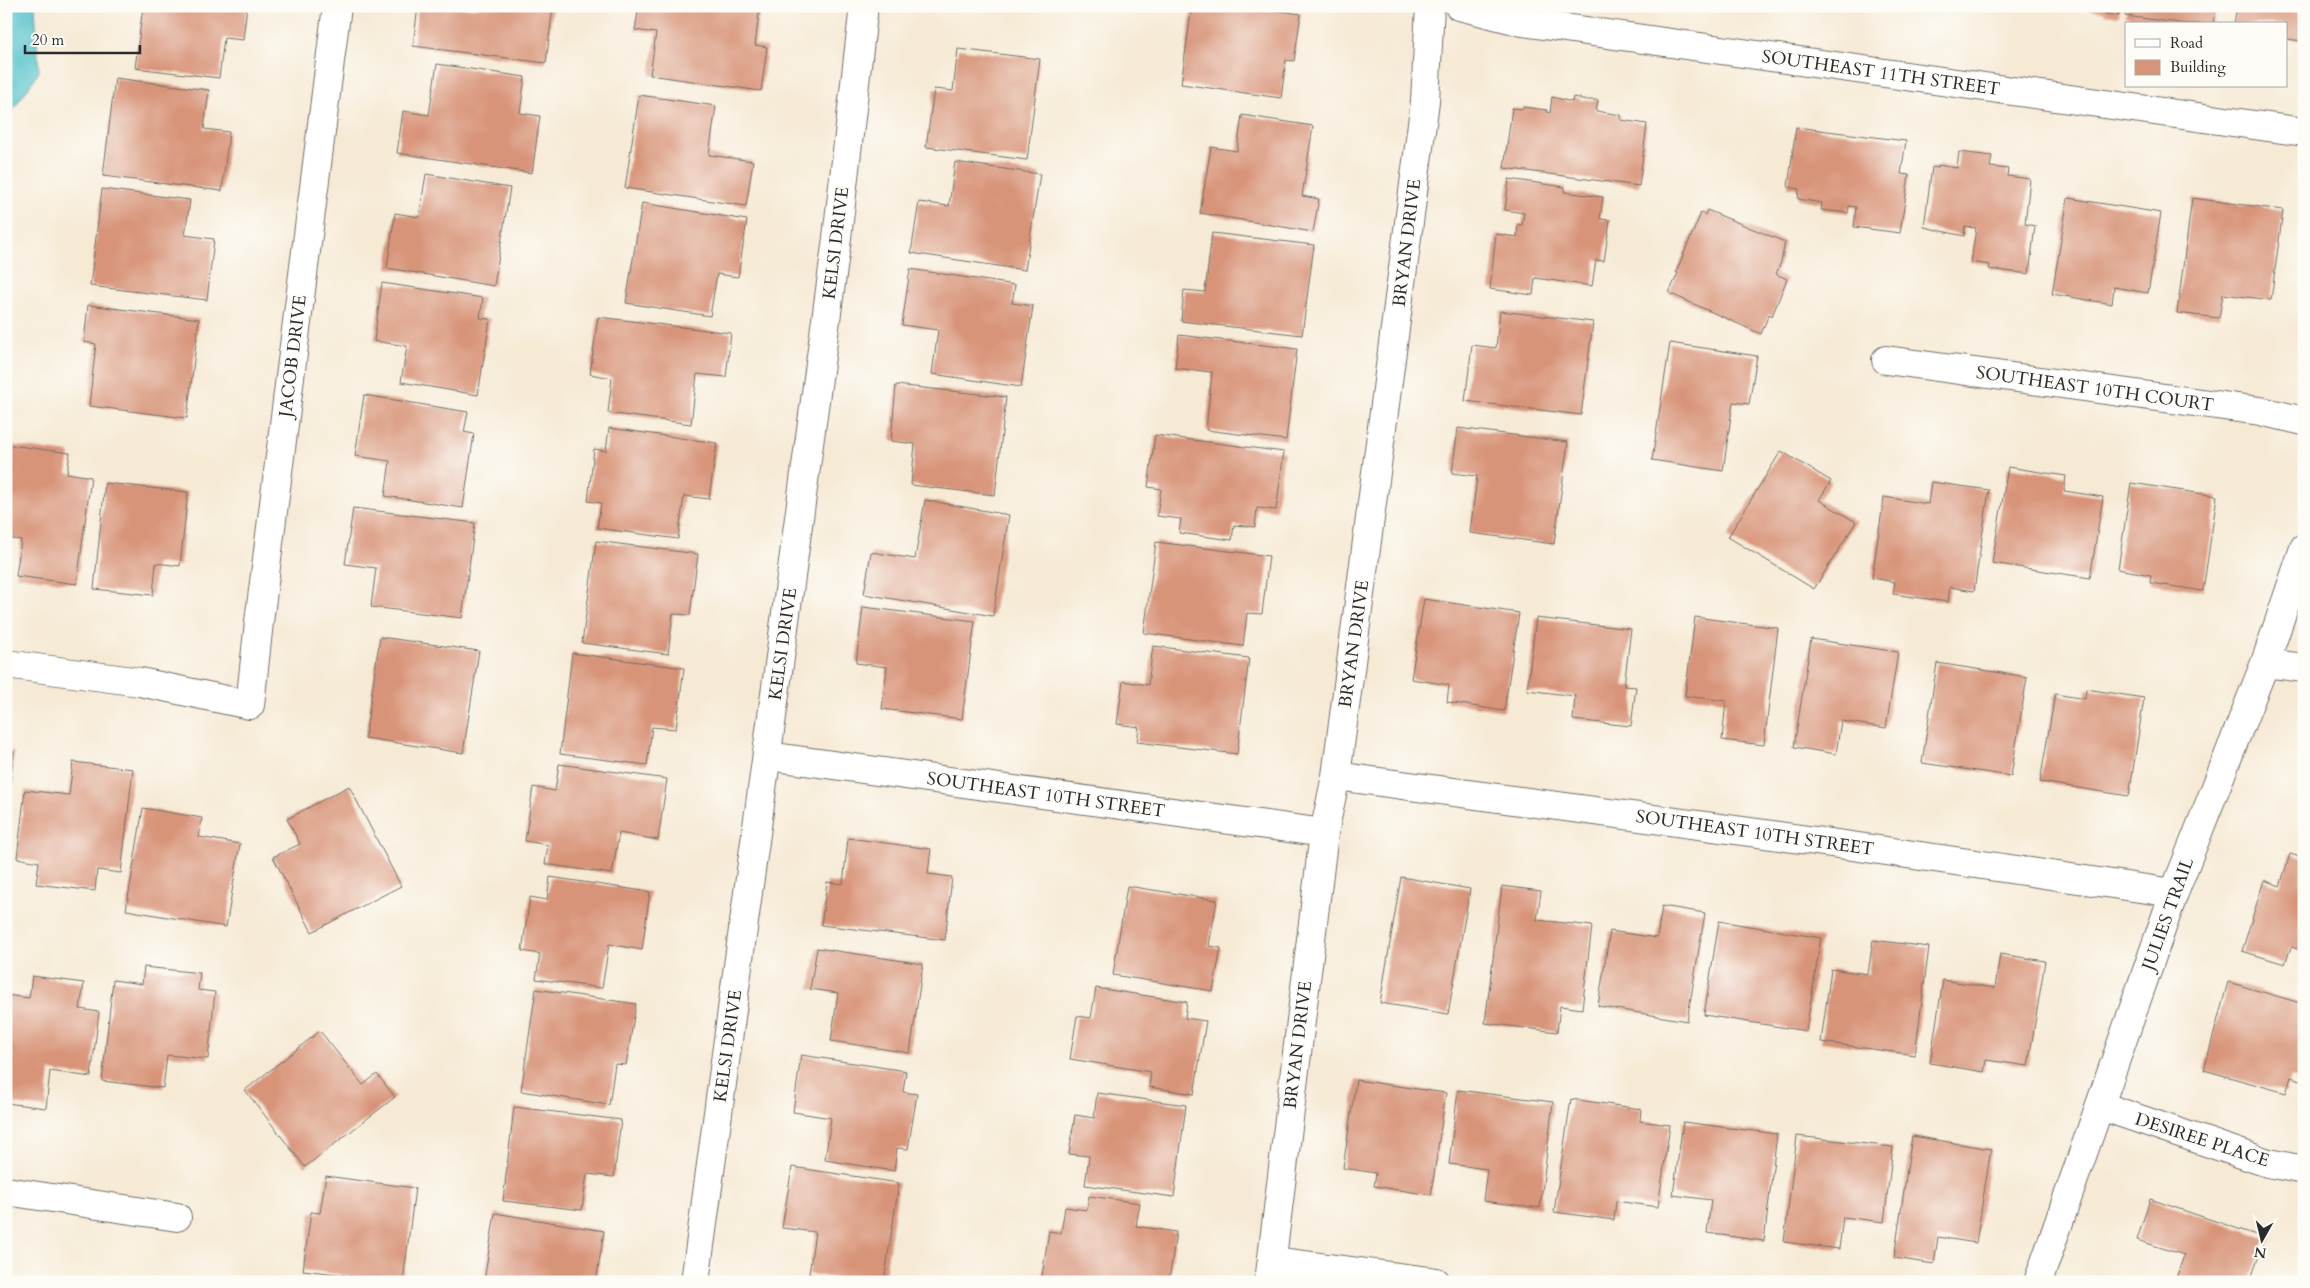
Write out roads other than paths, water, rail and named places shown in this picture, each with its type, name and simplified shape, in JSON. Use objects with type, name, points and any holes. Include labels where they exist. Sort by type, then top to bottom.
[{"type":"street","name":"JACOB DRIVE","points":[[6,664],[140,682],[250,705],[258,622],[337,6]]},
{"type":"street","name":"KELSI DRIVE","points":[[695,1282],[836,246],[864,6]]},
{"type":"street","name":"BRYAN DRIVE","points":[[1271,1271],[1324,833],[1336,776],[1424,110],[1430,6]]},
{"type":"street","name":"SOUTHEAST 11TH STREET","points":[[1459,6],[1522,22],[2304,132]]},
{"type":"street","name":"SOUTHEAST 10TH COURT","points":[[1886,360],[2260,411],[2304,421]]},
{"type":"street","name":"JULIES TRAIL","points":[[2038,1282],[2174,893],[2265,663],[2304,548]]},
{"type":"street","points":[[2265,663],[2304,668]]},
{"type":"street","name":"SOUTHEAST 10TH STREET","points":[[768,756],[1324,833]]},
{"type":"street","name":"SOUTHEAST 10TH STREET","points":[[1336,776],[1867,848],[2174,893]]},
{"type":"street","name":"DESIREE PLACE","points":[[2101,1106],[2268,1163],[2304,1170]]},
{"type":"street","points":[[6,1191],[177,1217]]},
{"type":"street","points":[[1271,1271],[1436,1282]]},
{"type":"water","points":[[6,6],[35,6],[39,72],[6,120]]}]
